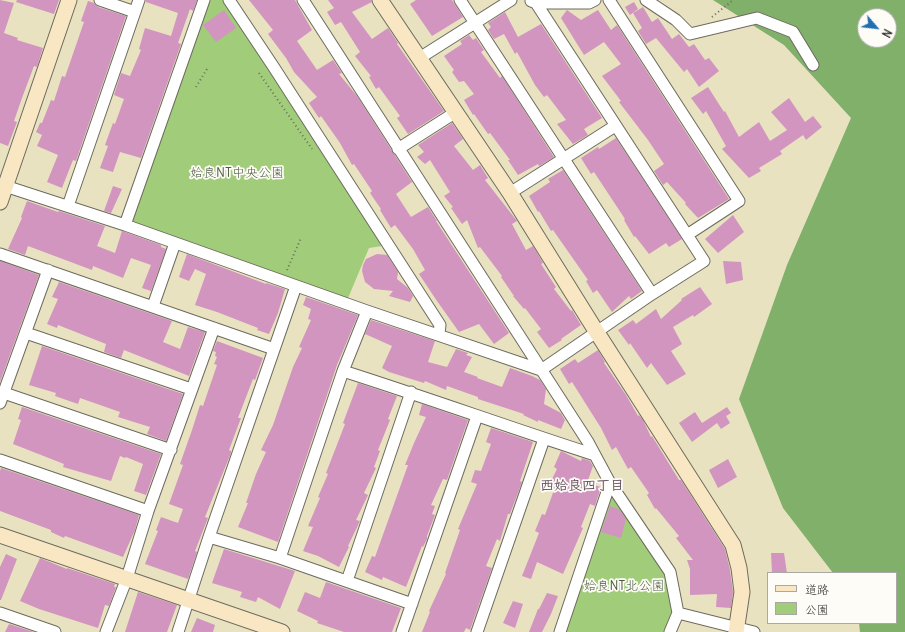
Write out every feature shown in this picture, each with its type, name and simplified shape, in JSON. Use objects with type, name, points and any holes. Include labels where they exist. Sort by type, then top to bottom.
[{"type":"street","points":[[0,202],[69,0]]},
{"type":"street","points":[[100,0],[135,12]]},
{"type":"street","points":[[68,206],[139,0]]},
{"type":"street","points":[[125,225],[204,0]]},
{"type":"street","points":[[229,0],[440,325],[439,334]]},
{"type":"street","points":[[303,0],[398,150],[588,442],[610,484],[670,572],[678,613],[670,632]]},
{"type":"street","points":[[380,0],[418,59],[456,112],[510,193],[596,331],[733,544],[740,568],[742,592],[737,630]]},
{"type":"street","points":[[460,0],[652,294]]},
{"type":"street","points":[[418,59],[474,22],[511,0]]},
{"type":"street","points":[[532,2],[589,3],[595,0]]},
{"type":"street","points":[[609,0],[739,201],[687,235]]},
{"type":"street","points":[[646,0],[676,20],[690,34],[757,18],[793,32],[814,65]]},
{"type":"street","points":[[532,2],[704,261],[596,331],[542,370]]},
{"type":"street","points":[[398,150],[456,112]]},
{"type":"street","points":[[510,193],[615,126]]},
{"type":"street","points":[[5,186],[125,225],[174,244],[542,370]]},
{"type":"street","points":[[153,306],[174,244]]},
{"type":"street","points":[[0,254],[274,349]]},
{"type":"street","points":[[48,270],[2,398],[171,450]]},
{"type":"street","points":[[178,632],[209,537],[296,286]]},
{"type":"street","points":[[280,558],[343,371],[367,311]]},
{"type":"street","points":[[106,632],[127,578],[148,511],[214,328]]},
{"type":"street","points":[[26,333],[191,390]]},
{"type":"street","points":[[343,371],[411,392],[544,439],[595,455]]},
{"type":"street","points":[[347,581],[411,392]]},
{"type":"street","points":[[402,632],[477,416]]},
{"type":"street","points":[[481,631],[544,439]]},
{"type":"street","points":[[0,460],[148,511]]},
{"type":"street","points":[[560,632],[610,484]]},
{"type":"street","points":[[0,535],[282,632]]},
{"type":"street","points":[[209,537],[280,558],[412,604]]},
{"type":"street","points":[[0,613],[56,632]]},
{"type":"street","points":[[678,613],[737,630],[754,632]]},
{"type":"path","points":[[196,88],[207,69]]},
{"type":"path","points":[[259,74],[313,151]]},
{"type":"path","points":[[283,281],[301,238]]},
{"type":"green space","name":"姶良NT中央公園","points":[[207,0],[225,0],[389,245],[369,248],[346,303],[125,225]]},
{"type":"green space","points":[[713,0],[905,0],[905,632],[860,632],[859,624],[897,624],[897,572],[832,572],[783,508],[739,399],[787,265],[851,118],[784,45]]},
{"type":"green space","name":"姶良NT北公園","points":[[610,483],[670,572],[675,596],[670,632],[560,632]]},
{"type":"building","points":[[0,0],[14,3],[4,33],[18,38],[17,40],[43,48],[37,67],[34,66],[22,98],[14,121],[17,122],[8,146],[0,143]]},
{"type":"building","points":[[17,0],[59,0],[54,14],[16,2]]},
{"type":"building","points":[[146,0],[197,0],[193,11],[190,9],[178,43],[181,44],[141,158],[120,152],[113,172],[100,168],[108,146],[105,145],[113,123],[115,124],[124,99],[114,95],[121,73],[130,76],[141,50],[139,49],[145,28],[171,36],[178,13],[146,2]]},
{"type":"building","points":[[249,0],[295,0],[312,30],[297,41],[317,70],[333,60],[342,73],[339,74],[357,96],[412,182],[396,194],[411,217],[428,207],[509,333],[494,344],[479,324],[459,332],[419,274],[425,270],[413,249],[395,225],[391,228],[380,210],[381,209],[370,193],[372,191],[354,164],[352,165],[340,143],[321,116],[319,118],[309,103],[317,97],[294,72],[286,58],[268,34],[273,30]]},
{"type":"building","points":[[328,0],[371,0],[372,2],[352,12],[372,39],[388,28],[398,43],[397,44],[444,111],[408,134],[397,118],[400,116],[379,87],[376,89],[369,77],[371,76],[355,56],[360,52],[341,22],[335,25],[327,12],[334,8]]},
{"type":"building","points":[[416,0],[452,0],[463,17],[432,36],[410,4]]},
{"type":"building","points":[[88,1],[94,3],[98,7],[126,16],[76,161],[73,160],[62,188],[47,182],[58,155],[37,146],[42,135],[36,132],[40,123],[42,123],[51,100],[54,101],[62,76],[65,77],[84,22],[81,21]]},
{"type":"building","points":[[634,2],[638,9],[630,15],[625,7]]},
{"type":"building","points":[[643,7],[652,22],[658,18],[672,39],[679,34],[689,47],[694,44],[705,60],[709,58],[719,71],[699,87],[687,69],[684,72],[656,38],[646,44],[638,31],[642,28],[633,13]]},
{"type":"building","points":[[224,10],[236,28],[216,42],[203,25]]},
{"type":"building","points":[[567,10],[581,20],[598,10],[611,30],[617,25],[729,199],[698,218],[667,182],[663,185],[654,171],[664,164],[602,76],[621,64],[604,42],[584,55],[561,18]]},
{"type":"building","points":[[505,12],[518,37],[541,24],[602,118],[584,129],[588,135],[573,144],[557,124],[566,120],[547,95],[544,97],[535,85],[517,52],[515,54],[504,34],[494,39],[488,30],[491,27],[488,23]]},
{"type":"building","points":[[469,35],[473,40],[476,38],[484,50],[481,52],[500,78],[502,76],[554,157],[539,166],[538,164],[518,175],[508,160],[510,160],[490,133],[488,134],[474,114],[473,115],[464,100],[474,94],[464,81],[459,82],[452,72],[454,70],[444,56],[462,44],[460,41]]},
{"type":"building","points":[[708,87],[724,112],[725,111],[739,137],[759,122],[770,141],[787,130],[771,112],[789,98],[805,122],[813,116],[822,127],[806,140],[803,135],[780,151],[782,154],[759,168],[761,171],[749,178],[722,149],[726,146],[706,111],[703,114],[691,98]]},
{"type":"building","points":[[452,123],[463,139],[454,146],[473,170],[480,165],[488,178],[485,180],[517,221],[512,224],[526,250],[533,246],[543,263],[541,264],[556,287],[554,289],[571,311],[572,310],[581,325],[549,348],[537,332],[541,329],[525,308],[524,309],[513,296],[501,277],[502,276],[480,247],[478,248],[467,220],[462,224],[451,208],[453,207],[444,196],[450,192],[430,160],[425,164],[417,157],[424,152],[418,145]]},
{"type":"building","points":[[616,138],[682,239],[669,247],[666,243],[649,254],[635,236],[634,237],[624,220],[625,219],[594,172],[591,174],[581,158]]},
{"type":"building","points":[[563,170],[642,291],[631,299],[629,296],[612,312],[597,290],[593,293],[586,281],[588,280],[553,230],[551,231],[529,196],[550,182],[548,179]]},
{"type":"building","points":[[113,186],[122,189],[111,213],[104,211]]},
{"type":"building","points":[[27,201],[105,226],[97,246],[115,253],[122,231],[161,245],[161,247],[166,249],[151,291],[142,288],[151,265],[131,258],[123,278],[93,266],[92,270],[28,246],[25,255],[8,249],[22,218],[21,217]]},
{"type":"building","points":[[733,215],[744,232],[718,253],[705,239]]},
{"type":"building","points":[[187,254],[266,284],[285,289],[278,313],[269,334],[257,330],[258,328],[195,305],[206,274],[195,269],[189,281],[179,277]]},
{"type":"building","points":[[377,254],[387,255],[398,272],[397,279],[408,288],[413,296],[410,302],[389,296],[393,291],[374,289],[365,282],[362,271],[363,265],[366,259]]},
{"type":"building","points":[[0,261],[39,275],[0,382]]},
{"type":"building","points":[[723,261],[741,262],[743,280],[726,284]]},
{"type":"building","points":[[59,282],[172,321],[163,342],[180,349],[188,327],[205,332],[189,376],[124,350],[121,358],[104,352],[106,344],[58,325],[57,328],[47,324],[58,299],[52,297]]},
{"type":"building","points":[[700,287],[712,304],[694,317],[693,315],[673,327],[682,344],[671,351],[686,374],[667,385],[651,363],[647,368],[630,343],[629,345],[618,330],[633,320],[636,324],[656,309],[661,319],[682,300],[681,299]]},
{"type":"building","points":[[306,297],[358,315],[337,365],[278,542],[238,527],[248,503],[246,503],[256,474],[266,452],[261,450],[273,425],[293,367],[302,348],[299,347],[311,320],[308,319],[311,309],[303,305]]},
{"type":"building","points":[[371,320],[435,341],[428,362],[447,367],[456,349],[468,353],[466,355],[472,357],[464,372],[478,377],[477,378],[502,387],[510,368],[540,380],[546,389],[544,404],[561,413],[565,420],[561,429],[538,420],[538,422],[523,415],[524,414],[478,399],[478,397],[447,386],[446,390],[425,381],[424,383],[389,372],[382,368],[392,346],[365,334]]},
{"type":"building","points":[[217,341],[263,358],[238,418],[241,418],[229,450],[231,453],[205,517],[208,518],[195,551],[197,552],[188,579],[145,564],[158,531],[156,530],[161,517],[178,523],[183,509],[169,504],[183,465],[180,464],[200,405],[203,406],[217,365],[214,364],[217,357],[215,356],[216,352],[213,351]]},
{"type":"building","points":[[42,346],[183,394],[166,441],[147,434],[150,427],[118,417],[120,412],[80,398],[78,404],[55,396],[56,393],[29,385]]},
{"type":"building","points":[[598,350],[605,362],[604,363],[626,395],[638,416],[639,415],[643,420],[651,437],[652,436],[725,549],[733,592],[731,608],[716,607],[717,594],[690,595],[690,569],[687,560],[693,560],[676,538],[679,536],[656,508],[655,509],[647,495],[649,493],[631,467],[628,469],[616,447],[612,450],[601,428],[572,382],[569,384],[560,369],[575,359],[578,363]]},
{"type":"building","points":[[358,383],[397,396],[388,419],[390,420],[378,450],[380,451],[374,467],[376,468],[364,493],[368,495],[356,520],[360,521],[339,567],[318,556],[303,551],[313,527],[308,526],[320,498],[318,497],[328,474],[326,473],[345,424],[343,423]]},
{"type":"building","points":[[422,404],[468,420],[447,480],[443,479],[431,505],[435,506],[432,514],[435,515],[427,539],[423,547],[422,546],[406,587],[383,577],[382,580],[365,572],[372,556],[375,557],[408,465],[405,465],[426,417],[419,415]]},
{"type":"building","points":[[22,407],[161,454],[146,495],[134,491],[143,464],[126,457],[120,456],[111,481],[63,467],[64,464],[13,444],[21,420],[18,419]]},
{"type":"building","points":[[727,407],[731,413],[726,416],[730,423],[721,429],[717,423],[692,442],[679,423],[695,412],[702,423]]},
{"type":"building","points":[[491,428],[533,442],[520,481],[522,482],[510,514],[508,514],[500,541],[497,539],[486,566],[492,568],[470,630],[466,628],[464,632],[422,632],[430,612],[429,611],[446,574],[445,573],[460,530],[458,529],[477,484],[471,482],[475,470],[481,471],[491,444],[486,442]]},
{"type":"building","points":[[561,451],[581,461],[582,458],[590,461],[593,466],[587,483],[601,487],[595,506],[590,504],[581,527],[583,528],[563,574],[537,562],[531,579],[522,576],[539,533],[535,531],[542,514],[545,515],[554,490],[548,487],[557,469],[554,467]]},
{"type":"building","points":[[728,459],[737,477],[718,488],[709,470]]},
{"type":"building","points":[[1,468],[139,515],[135,530],[123,557],[65,536],[64,538],[51,532],[51,530],[0,511]]},
{"type":"building","points":[[610,506],[619,509],[626,519],[621,538],[601,532]]},
{"type":"building","points":[[224,549],[295,571],[280,609],[258,597],[256,602],[240,597],[242,592],[212,583]]},
{"type":"building","points":[[771,553],[784,553],[787,572],[772,572]]},
{"type":"building","points":[[6,554],[17,559],[0,600],[0,567]]},
{"type":"building","points":[[40,558],[67,569],[115,584],[114,587],[116,587],[109,606],[105,605],[98,628],[39,609],[20,601]]},
{"type":"building","points":[[326,582],[401,608],[392,632],[344,632],[317,623],[318,621],[297,611],[305,592],[320,598]]},
{"type":"building","points":[[138,592],[177,605],[167,632],[125,632]]},
{"type":"building","points":[[547,593],[558,596],[551,614],[542,632],[529,632],[538,609]]},
{"type":"building","points":[[513,601],[523,604],[515,628],[503,623]]},
{"type":"building","points":[[197,618],[215,625],[213,632],[191,632]]},
{"type":"building","points":[[9,624],[34,632],[5,632]]},
{"type":"district","name":"西姶良四丁目","points":[[582,486]]}]
